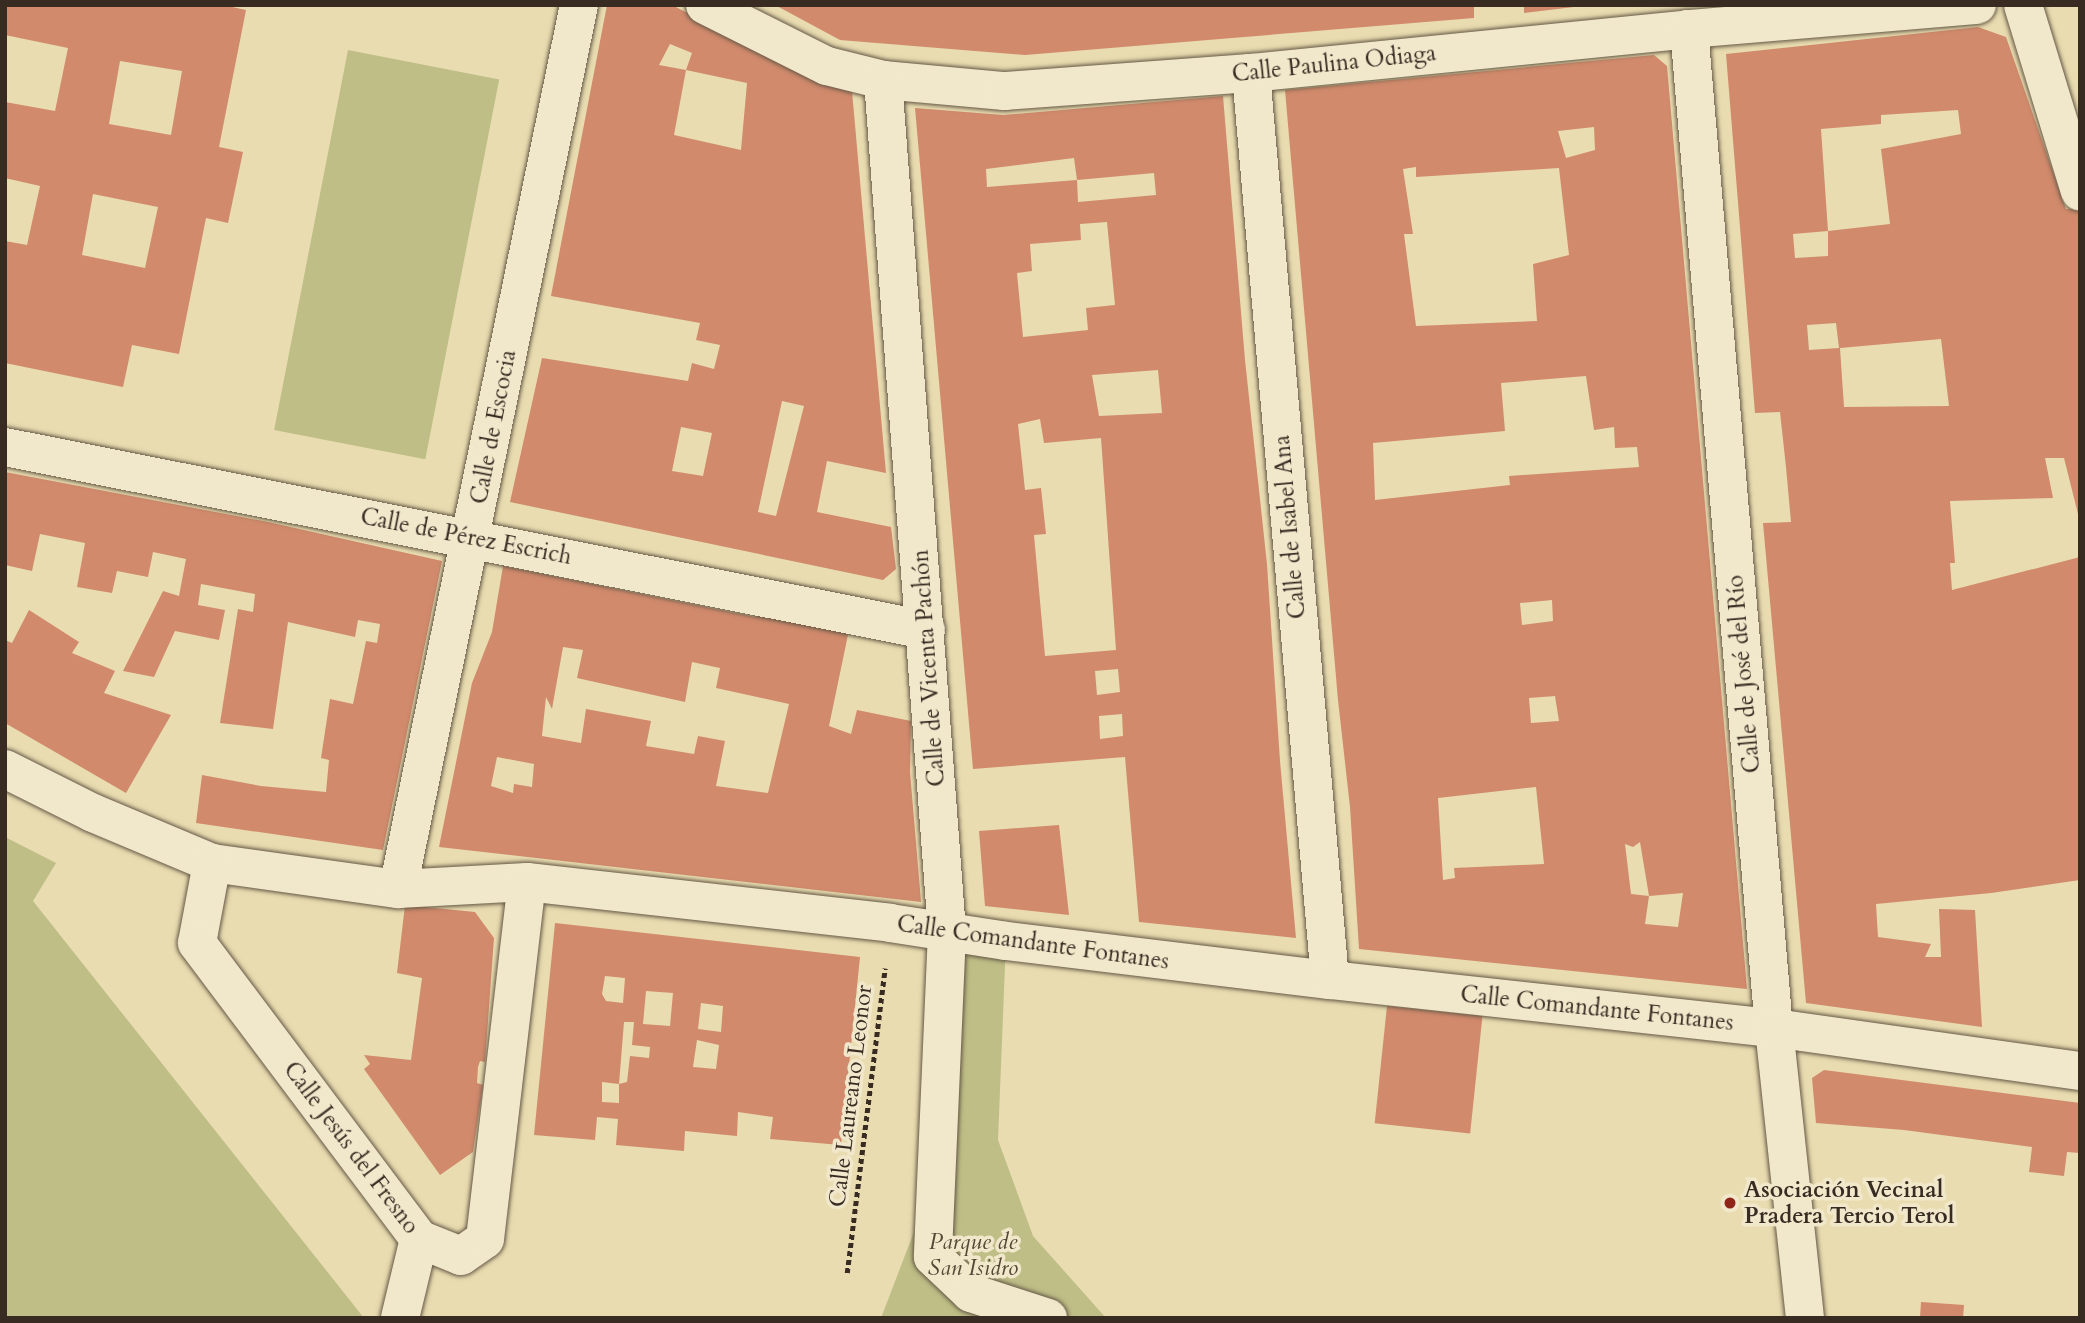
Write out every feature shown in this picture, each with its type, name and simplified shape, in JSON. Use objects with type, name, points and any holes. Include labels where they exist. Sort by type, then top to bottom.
[{"type":"street","name":"Calle de Escocia","points":[[398,889],[579,5]]},
{"type":"street","name":"Calle Paulina Odiaga","points":[[705,5],[827,66],[883,80],[1005,91],[1251,73],[1689,29],[1977,5]]},
{"type":"street","points":[[2023,5],[2080,192]]},
{"type":"street","name":"Calle de José del Río","points":[[1689,29],[1774,1028],[1805,1318]]},
{"type":"street","name":"Calle de Isabel Ana","points":[[1251,73],[1330,980]]},
{"type":"street","name":"Calle de Vicenta Pachón","points":[[883,80],[947,932],[933,1257],[971,1293],[1048,1318]]},
{"type":"street","name":"Calle de Pérez Escrich","points":[[5,447],[926,629]]},
{"type":"street","name":"Calle Comandante Fontanes","points":[[5,769],[93,813],[212,863],[398,889],[527,882],[890,923],[1330,980],[1774,1028],[2080,1071]]},
{"type":"street","name":"Calle Jesús del Fresno","points":[[212,863],[197,943],[419,1239],[461,1256],[485,1240],[527,882]]},
{"type":"street","points":[[400,1318],[419,1239]]},
{"type":"path","name":"Calle Laureano Leonor","points":[[847,1273],[890,923]]},
{"type":"green space","points":[[348,50],[499,79],[425,459],[274,430]]},
{"type":"green space","points":[[5,837],[56,863],[33,901],[364,1318],[5,1318]]},
{"type":"green space","name":"Parque de San Isidro","points":[[930,929],[1006,941],[998,1140],[1033,1236],[1106,1318],[881,1318],[917,1224]]},
{"type":"building","points":[[5,5],[223,5],[246,10],[219,147],[243,152],[228,223],[206,218],[179,354],[132,345],[123,387],[5,363],[5,241],[27,245],[40,186],[5,178],[5,102],[55,111],[68,48],[5,35]],"holes":[[[120,61],[182,71],[171,135],[109,124]],[[93,194],[158,207],[145,268],[82,255]]]},
{"type":"building","points":[[607,5],[672,5],[755,48],[852,91],[886,473],[827,461],[817,512],[891,527],[896,569],[883,580],[510,502],[542,358],[688,381],[692,363],[714,369],[720,345],[696,340],[700,323],[551,296]],"holes":[[[670,44],[692,53],[686,70],[659,65]],[[686,70],[747,83],[741,150],[674,135]],[[782,401],[804,406],[776,516],[758,512]],[[681,427],[712,433],[703,476],[672,471]]]},
{"type":"building","points":[[775,5],[1474,5],[1474,18],[1025,55],[840,40]]},
{"type":"building","points":[[1524,5],[1574,5],[1574,7],[1524,13]]},
{"type":"building","points":[[1978,27],[2006,37],[2066,209],[2080,208],[2080,522],[2064,458],[2045,458],[2053,498],[1950,501],[1955,563],[1950,563],[1952,590],[2080,557],[2080,880],[1991,893],[1876,904],[1878,937],[1931,944],[1925,957],[1941,957],[1939,909],[1975,910],[1982,1027],[1806,1003],[1763,523],[1791,522],[1780,412],[1755,413],[1726,54]],"holes":[[[1958,110],[1961,134],[1881,149],[1890,224],[1828,231],[1821,129],[1881,124],[1881,115]],[[1828,231],[1828,256],[1795,258],[1793,234]],[[1836,323],[1839,348],[1809,350],[1807,325]],[[1941,339],[1949,406],[1844,407],[1840,348]]]},
{"type":"building","points":[[1654,55],[1667,66],[1747,989],[1359,949],[1350,807],[1338,700],[1285,90]],"holes":[[[1594,127],[1595,150],[1566,158],[1558,131]],[[1416,167],[1416,177],[1559,168],[1569,255],[1533,264],[1537,321],[1416,326],[1404,234],[1413,234],[1403,169]],[[1586,376],[1594,430],[1614,427],[1615,448],[1637,447],[1639,467],[1509,476],[1510,485],[1375,500],[1373,443],[1505,431],[1501,383]],[[1552,600],[1553,621],[1522,625],[1520,603]],[[1555,696],[1559,721],[1531,723],[1529,698]],[[1536,787],[1544,864],[1454,868],[1455,878],[1443,880],[1438,798]],[[1640,842],[1649,896],[1631,894],[1625,844],[1633,847]],[[1683,893],[1678,927],[1645,924],[1649,896]]]},
{"type":"building","points":[[1223,96],[1245,360],[1267,564],[1280,761],[1296,938],[1139,922],[1125,757],[973,769],[915,108],[1003,115]],"holes":[[[1074,158],[1077,180],[987,187],[986,169]],[[1154,173],[1156,195],[1078,202],[1077,180]],[[1107,222],[1115,305],[1086,308],[1088,330],[1023,337],[1017,273],[1032,271],[1030,244],[1081,240],[1080,224]],[[1158,370],[1162,413],[1099,416],[1092,375]],[[1040,419],[1044,443],[1101,438],[1116,650],[1045,656],[1034,535],[1046,534],[1041,488],[1025,490],[1018,424]],[[1118,669],[1120,692],[1097,695],[1095,671]],[[1122,714],[1123,736],[1100,739],[1099,716]]]},
{"type":"building","points":[[5,472],[268,522],[442,561],[383,850],[196,823],[202,775],[261,786],[326,792],[329,760],[321,758],[330,699],[353,704],[366,641],[377,643],[380,624],[358,620],[355,637],[288,622],[273,729],[220,723],[238,609],[253,612],[255,594],[201,584],[198,605],[225,610],[219,640],[175,631],[154,677],[123,671],[163,591],[179,596],[186,559],[153,552],[148,577],[117,571],[112,593],[77,587],[85,543],[40,534],[32,571],[5,565]]},
{"type":"building","points":[[503,566],[755,617],[756,610],[849,630],[829,726],[851,734],[857,710],[911,721],[910,772],[921,902],[439,847],[472,683],[492,632]],"holes":[[[563,647],[583,650],[577,678],[685,702],[692,662],[720,668],[716,688],[789,704],[768,793],[716,786],[725,741],[698,736],[694,754],[646,746],[651,721],[586,709],[581,743],[542,736],[546,697],[552,709]],[[497,757],[534,764],[532,787],[514,784],[513,793],[491,786]]]},
{"type":"building","points":[[29,610],[79,642],[72,653],[115,671],[104,693],[171,715],[126,793],[5,723],[5,640],[12,643]]},
{"type":"building","points":[[1059,825],[1069,915],[985,906],[979,831]]},
{"type":"building","points":[[405,905],[475,912],[494,938],[485,1062],[480,1061],[478,1067],[477,1083],[483,1085],[473,1152],[440,1175],[364,1069],[370,1064],[364,1055],[411,1060],[422,978],[397,973]]},
{"type":"building","points":[[555,923],[860,957],[841,1145],[770,1139],[773,1117],[738,1112],[737,1136],[685,1131],[684,1151],[616,1145],[618,1119],[597,1117],[595,1140],[534,1135]],"holes":[[[605,976],[625,978],[623,1003],[606,1001],[602,994]],[[646,991],[673,993],[670,1026],[643,1024]],[[701,1003],[723,1006],[721,1032],[698,1029]],[[624,1022],[634,1022],[632,1045],[650,1047],[649,1058],[630,1056],[627,1082],[619,1084]],[[697,1040],[719,1045],[716,1069],[693,1067]],[[602,1082],[619,1084],[619,1103],[602,1102]]]},
{"type":"building","points":[[1387,1006],[1482,1016],[1470,1133],[1375,1123]]},
{"type":"building","points":[[1824,1070],[2080,1103],[2080,1153],[2067,1152],[2064,1176],[2029,1172],[2032,1147],[1904,1130],[1816,1123],[1812,1078]]},
{"type":"building","points":[[1921,1302],[1964,1305],[1963,1318],[1920,1318]]},
{"type":"place","name":"Asociación Vecinal Pradera Tercio Terol","points":[[1730,1203]]}]
